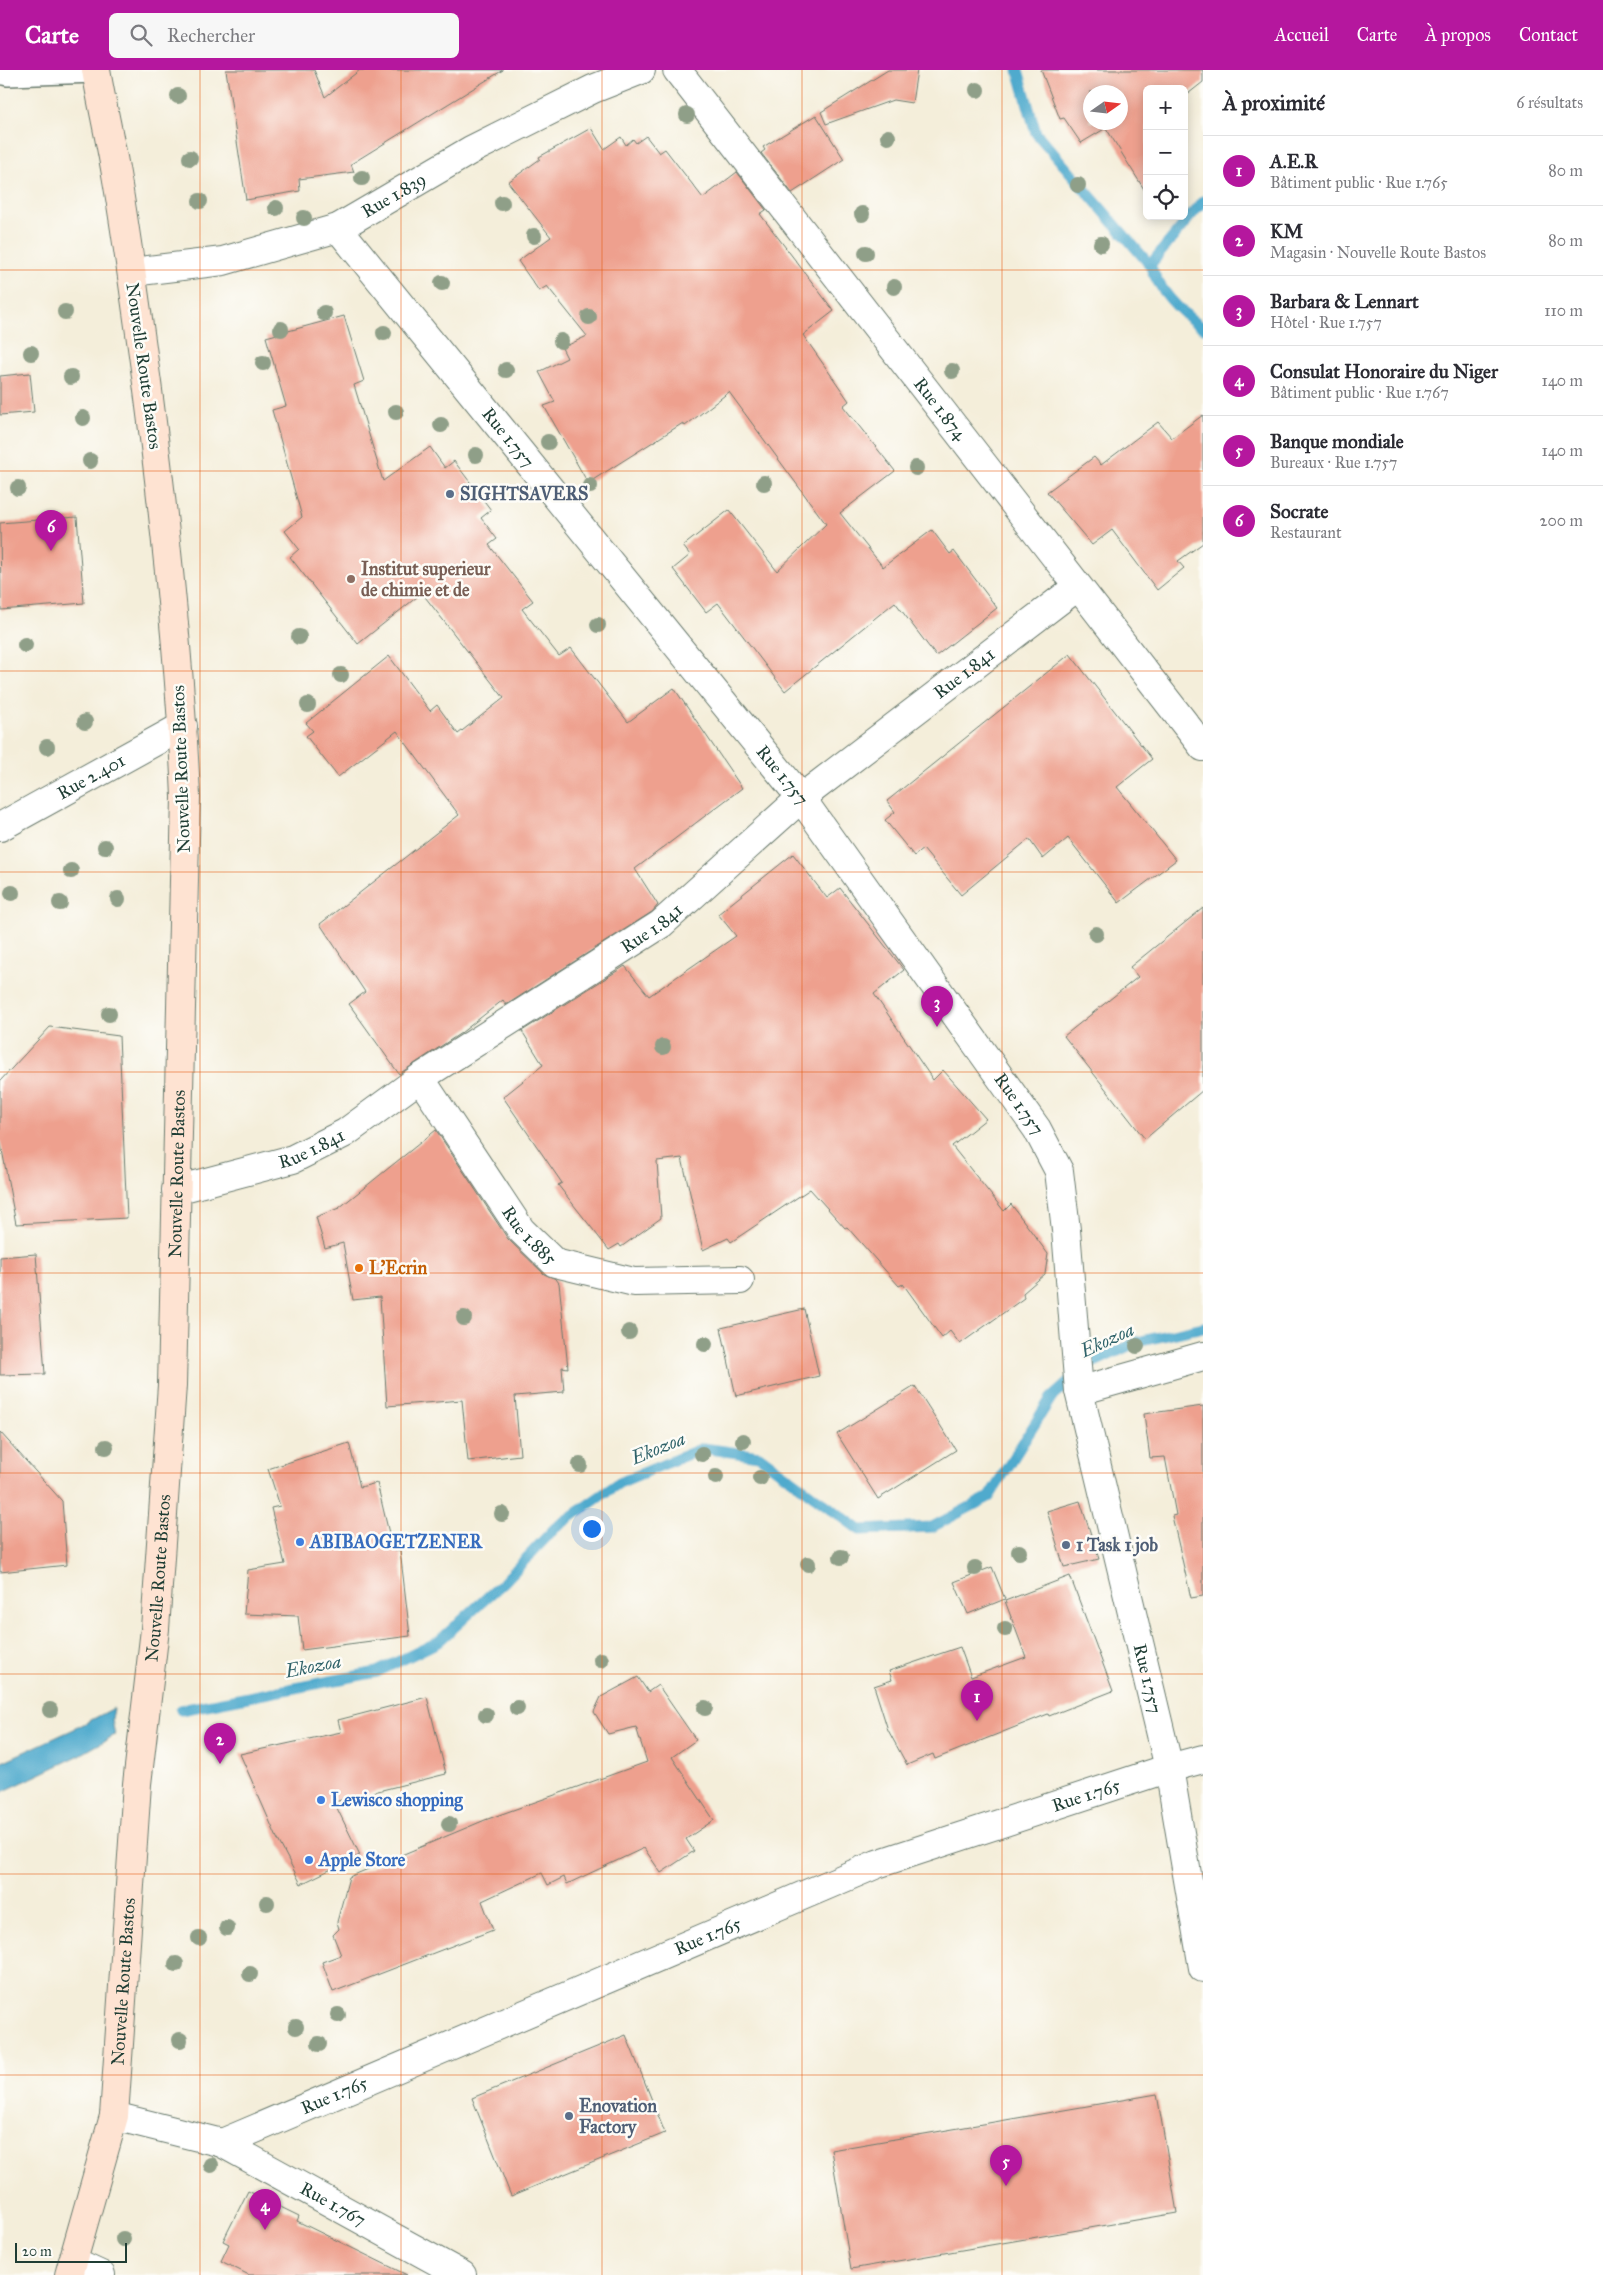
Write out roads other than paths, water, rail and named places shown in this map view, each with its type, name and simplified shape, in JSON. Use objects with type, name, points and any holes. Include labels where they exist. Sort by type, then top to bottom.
[{"type":"main road","name":"Nouvelle Route Bastos","points":[[71,2269],[114,2116],[136,1784],[155,1629],[172,1385],[186,797],[183,726],[167,546],[132,272],[116,173],[96,71]]},
{"type":"street","name":"Rue 1.839","points":[[132,272],[223,261],[338,228],[471,150],[593,89],[641,70]]},
{"type":"street","name":"Rue 1.874","points":[[677,70],[1076,587],[1203,748]]},
{"type":"street","name":"Rue 1.757","points":[[338,228],[801,798],[1037,1129],[1059,1171],[1066,1230],[1079,1391],[1169,1768],[1203,1968]]},
{"type":"street","name":"Rue 1.841","points":[[176,1190],[293,1159],[345,1133],[420,1078],[661,924],[801,798],[1076,587]]},
{"type":"street","name":"Rue 2.401","points":[[0,827],[183,726]]},
{"type":"street","name":"Rue 1.885","points":[[420,1078],[521,1230],[555,1263],[634,1282],[740,1280]]},
{"type":"street","points":[[1079,1391],[1203,1356]]},
{"type":"street","name":"Rue 1.765","points":[[222,2143],[877,1864],[1169,1768],[1203,1759]]},
{"type":"street","name":"Rue 1.767","points":[[114,2116],[222,2143],[462,2275]]},
{"type":"street","points":[[71,2269],[101,2275]]},
{"type":"lane","points":[[0,73],[8,76],[96,71]]},
{"type":"water","points":[[114,1708],[112,1720],[115,1735],[80,1755],[0,1793],[0,1763],[74,1729]]},
{"type":"waterway","points":[[1018,70],[1036,133],[1150,265],[1165,293],[1186,315],[1203,328]]},
{"type":"waterway","points":[[1150,265],[1203,201]]},
{"type":"waterway","name":"Ekozoa","points":[[181,1710],[377,1672],[438,1642],[504,1582],[555,1528],[619,1483],[703,1448],[759,1456],[860,1530],[932,1527],[989,1497],[1051,1398],[1088,1365],[1137,1342],[1203,1327]]},
{"type":"place","name":"SIGHTSAVERS","points":[[450,494]]},
{"type":"place","name":"Socrate","points":[[51,551]]},
{"type":"place","name":"Institut superieur de chimie et de","points":[[351,579]]},
{"type":"place","name":"Barbara & Lennart","points":[[937,1027]]},
{"type":"place","name":"L’Ecrin","points":[[359,1268]]},
{"type":"place","name":"ABIBAOGETZENER","points":[[300,1542]]},
{"type":"place","name":"1 Task 1 job","points":[[1066,1545]]},
{"type":"place","name":"A.E.R","points":[[977,1721]]},
{"type":"place","name":"KM","points":[[220,1764]]},
{"type":"place","name":"Lewisco shopping","points":[[321,1800]]},
{"type":"place","name":"Apple Store","points":[[309,1860]]},
{"type":"place","name":"Enovation Factory","points":[[569,2116]]},
{"type":"place","name":"Banque mondiale","points":[[1006,2186]]},
{"type":"place","name":"Consulat Honoraire du Niger","points":[[265,2230]]}]
